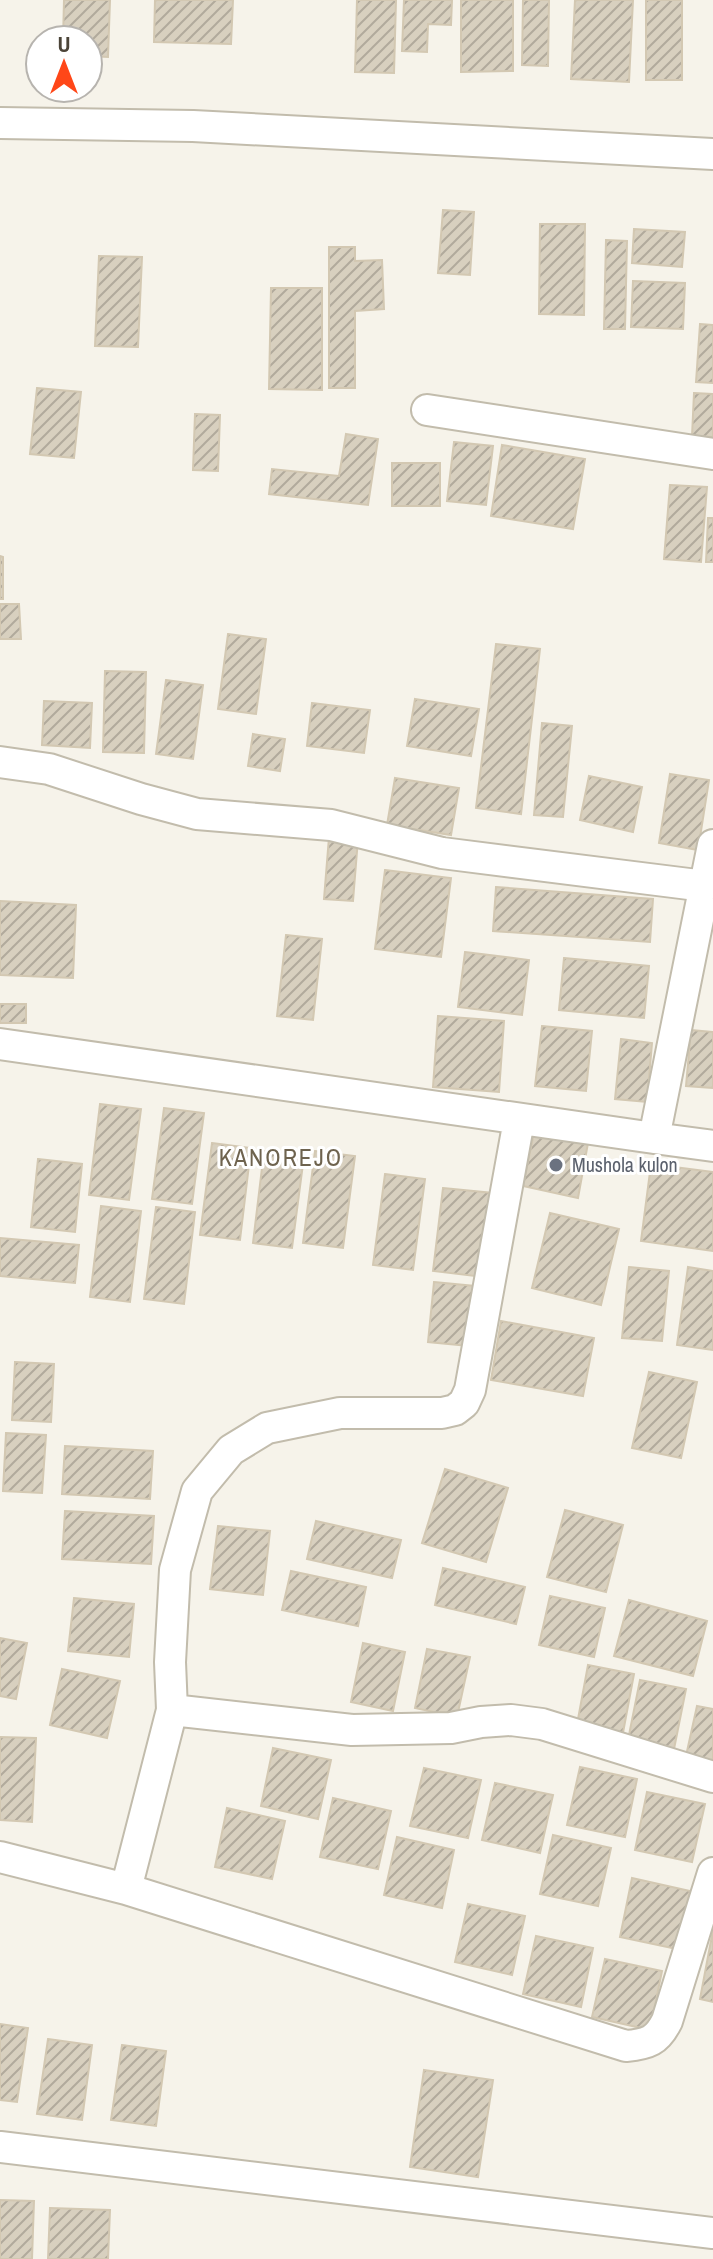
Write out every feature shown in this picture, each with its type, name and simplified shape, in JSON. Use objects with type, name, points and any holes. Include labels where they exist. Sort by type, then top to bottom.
[{"type":"street","points":[[0,123],[193,126],[713,154]]},
{"type":"street","points":[[427,410],[713,454]]},
{"type":"street","points":[[0,762],[59,772],[197,814],[331,825],[442,853],[705,886]]},
{"type":"street","points":[[654,1138],[713,845]]},
{"type":"street","points":[[0,1044],[713,1146]]},
{"type":"street","points":[[126,1889],[172,1710],[170,1662],[175,1570],[197,1491],[231,1450],[267,1428],[340,1413],[442,1413],[455,1410],[464,1403],[477,1363],[519,1120]]},
{"type":"street","points":[[172,1710],[352,1730],[451,1728],[511,1720],[542,1724],[713,1777]]},
{"type":"street","points":[[0,1857],[126,1889],[626,2046],[654,2041],[660,2035],[713,1873]]},
{"type":"street","points":[[0,2147],[713,2233]]},
{"type":"building","points":[[64,0],[110,0],[108,57],[104,57],[104,24],[63,24]]},
{"type":"building","points":[[155,0],[233,0],[231,44],[154,42]]},
{"type":"building","points":[[357,0],[396,0],[394,73],[355,72]]},
{"type":"building","points":[[404,0],[452,0],[451,25],[428,24],[427,52],[402,51]]},
{"type":"building","points":[[461,0],[513,0],[513,71],[461,72]]},
{"type":"building","points":[[523,0],[549,0],[548,66],[522,65]]},
{"type":"building","points":[[575,0],[633,0],[629,82],[571,79]]},
{"type":"building","points":[[646,0],[682,0],[682,80],[646,80]]},
{"type":"building","points":[[443,210],[474,212],[470,275],[438,273]]},
{"type":"building","points":[[540,224],[585,224],[584,315],[539,314]]},
{"type":"building","points":[[634,229],[685,232],[682,267],[632,263]]},
{"type":"building","points":[[606,240],[627,241],[625,329],[604,329]]},
{"type":"building","points":[[329,247],[355,247],[355,261],[382,260],[384,309],[355,311],[355,388],[329,388]]},
{"type":"building","points":[[99,256],[142,257],[138,347],[95,346]]},
{"type":"building","points":[[633,281],[685,283],[683,329],[631,327]]},
{"type":"building","points":[[271,288],[322,288],[322,390],[269,389]]},
{"type":"building","points":[[700,324],[713,325],[713,383],[696,382]]},
{"type":"building","points":[[37,388],[81,392],[74,458],[30,454]]},
{"type":"building","points":[[694,393],[713,394],[713,437],[692,436]]},
{"type":"building","points":[[195,414],[220,415],[218,471],[193,470]]},
{"type":"building","points":[[346,434],[378,439],[368,505],[269,494],[272,469],[339,476]]},
{"type":"building","points":[[454,442],[493,446],[486,505],[447,501]]},
{"type":"building","points":[[502,445],[585,459],[573,529],[491,516]]},
{"type":"building","points":[[392,463],[440,463],[440,506],[392,506]]},
{"type":"building","points":[[670,485],[707,487],[701,562],[664,559]]},
{"type":"building","points":[[708,518],[713,518],[713,562],[706,562]]},
{"type":"building","points":[[0,556],[3,557],[3,599],[0,599]]},
{"type":"building","points":[[0,604],[19,604],[21,639],[0,639]]},
{"type":"building","points":[[228,634],[266,639],[256,714],[218,709]]},
{"type":"building","points":[[496,644],[540,649],[521,814],[476,808]]},
{"type":"building","points":[[105,671],[146,672],[144,753],[103,752]]},
{"type":"building","points":[[166,680],[203,685],[193,759],[156,754]]},
{"type":"building","points":[[415,699],[479,709],[471,756],[407,746]]},
{"type":"building","points":[[44,701],[92,703],[90,748],[42,745]]},
{"type":"building","points":[[312,703],[370,710],[364,753],[307,746]]},
{"type":"building","points":[[542,723],[572,726],[563,817],[534,815]]},
{"type":"building","points":[[253,734],[285,739],[280,771],[248,766]]},
{"type":"building","points":[[670,774],[709,780],[698,850],[659,843]]},
{"type":"building","points":[[589,776],[642,787],[633,832],[580,820]]},
{"type":"building","points":[[395,778],[459,788],[451,835],[387,825]]},
{"type":"building","points":[[329,837],[358,839],[353,901],[324,899]]},
{"type":"building","points":[[385,870],[451,878],[441,957],[375,949]]},
{"type":"building","points":[[496,887],[653,899],[650,942],[493,931]]},
{"type":"building","points":[[0,901],[76,905],[73,978],[0,975]]},
{"type":"building","points":[[286,935],[322,939],[313,1020],[277,1016]]},
{"type":"building","points":[[465,952],[529,960],[522,1015],[458,1007]]},
{"type":"building","points":[[564,958],[649,966],[644,1018],[559,1010]]},
{"type":"building","points":[[0,1004],[26,1004],[26,1023],[0,1023]]},
{"type":"building","points":[[438,1016],[504,1021],[499,1092],[433,1087]]},
{"type":"building","points":[[542,1026],[592,1031],[586,1091],[535,1086]]},
{"type":"building","points":[[691,1030],[713,1032],[713,1088],[686,1086]]},
{"type":"building","points":[[621,1039],[652,1043],[647,1102],[615,1099]]},
{"type":"building","points":[[100,1104],[141,1109],[129,1200],[89,1195]]},
{"type":"building","points":[[164,1108],[204,1113],[192,1204],[152,1199]]},
{"type":"building","name":"Mushola kulon","points":[[534,1133],[588,1143],[578,1198],[523,1186]]},
{"type":"building","points":[[212,1143],[251,1148],[240,1240],[200,1235]]},
{"type":"building","points":[[264,1151],[304,1156],[292,1248],[253,1243]]},
{"type":"building","points":[[315,1151],[355,1156],[343,1248],[303,1243]]},
{"type":"building","points":[[38,1159],[82,1164],[75,1232],[31,1227]]},
{"type":"building","points":[[651,1164],[713,1172],[713,1251],[641,1241]]},
{"type":"building","points":[[385,1174],[425,1179],[413,1270],[373,1265]]},
{"type":"building","points":[[443,1188],[493,1193],[483,1277],[433,1271]]},
{"type":"building","points":[[101,1206],[141,1211],[130,1302],[90,1297]]},
{"type":"building","points":[[156,1207],[195,1212],[184,1304],[144,1299]]},
{"type":"building","points":[[550,1213],[619,1229],[601,1305],[532,1288]]},
{"type":"building","points":[[0,1238],[79,1245],[75,1283],[0,1276]]},
{"type":"building","points":[[629,1267],[669,1271],[662,1341],[622,1338]]},
{"type":"building","points":[[688,1267],[713,1271],[713,1350],[677,1345]]},
{"type":"building","points":[[434,1282],[485,1287],[479,1347],[428,1342]]},
{"type":"building","points":[[501,1321],[594,1338],[583,1396],[491,1380]]},
{"type":"building","points":[[15,1362],[54,1364],[51,1422],[12,1420]]},
{"type":"building","points":[[649,1372],[697,1382],[681,1458],[632,1448]]},
{"type":"building","points":[[6,1433],[46,1435],[42,1493],[3,1491]]},
{"type":"building","points":[[65,1446],[153,1451],[150,1499],[62,1494]]},
{"type":"building","points":[[445,1469],[508,1488],[486,1562],[422,1543]]},
{"type":"building","points":[[565,1510],[623,1525],[606,1592],[547,1577]]},
{"type":"building","points":[[65,1511],[154,1516],[151,1564],[62,1559]]},
{"type":"building","points":[[316,1521],[401,1540],[392,1578],[307,1559]]},
{"type":"building","points":[[218,1526],[270,1531],[263,1595],[210,1589]]},
{"type":"building","points":[[443,1568],[525,1587],[516,1624],[435,1605]]},
{"type":"building","points":[[291,1571],[366,1587],[358,1626],[282,1610]]},
{"type":"building","points":[[550,1596],[605,1608],[594,1657],[539,1645]]},
{"type":"building","points":[[74,1598],[134,1604],[129,1657],[68,1651]]},
{"type":"building","points":[[629,1600],[707,1621],[693,1676],[614,1656]]},
{"type":"building","points":[[0,1638],[27,1643],[16,1699],[0,1696]]},
{"type":"building","points":[[363,1643],[405,1652],[393,1711],[351,1702]]},
{"type":"building","points":[[427,1649],[470,1657],[457,1717],[415,1708]]},
{"type":"building","points":[[588,1665],[634,1674],[622,1738],[576,1730]]},
{"type":"building","points":[[62,1669],[120,1681],[107,1738],[50,1725]]},
{"type":"building","points":[[640,1680],[686,1689],[673,1754],[627,1745]]},
{"type":"building","points":[[697,1706],[713,1709],[713,1771],[684,1765]]},
{"type":"building","points":[[0,1737],[36,1738],[32,1822],[0,1820]]},
{"type":"building","points":[[273,1748],[331,1760],[318,1819],[261,1806]]},
{"type":"building","points":[[580,1767],[637,1779],[625,1837],[567,1825]]},
{"type":"building","points":[[424,1768],[481,1780],[468,1838],[410,1826]]},
{"type":"building","points":[[495,1783],[553,1795],[540,1853],[482,1840]]},
{"type":"building","points":[[647,1792],[705,1804],[692,1862],[635,1850]]},
{"type":"building","points":[[333,1798],[391,1811],[378,1869],[320,1857]]},
{"type":"building","points":[[227,1808],[285,1821],[272,1879],[215,1867]]},
{"type":"building","points":[[553,1835],[611,1848],[598,1906],[540,1894]]},
{"type":"building","points":[[397,1837],[454,1850],[442,1908],[384,1895]]},
{"type":"building","points":[[632,1878],[690,1891],[677,1949],[620,1937]]},
{"type":"building","points":[[468,1904],[525,1916],[512,1975],[455,1962]]},
{"type":"building","points":[[713,1930],[713,2002],[700,1999]]},
{"type":"building","points":[[536,1936],[593,1948],[581,2007],[523,1994]]},
{"type":"building","points":[[605,1959],[662,1971],[650,2030],[592,2017]]},
{"type":"building","points":[[0,2024],[28,2028],[17,2102],[0,2100]]},
{"type":"building","points":[[48,2039],[92,2045],[82,2120],[37,2114]]},
{"type":"building","points":[[122,2045],[166,2051],[156,2126],[111,2120]]},
{"type":"building","points":[[424,2070],[493,2080],[478,2177],[410,2167]]},
{"type":"building","points":[[0,2200],[34,2201],[32,2259],[0,2259]]},
{"type":"building","points":[[50,2208],[110,2210],[108,2259],[48,2259]]},
{"type":"place","name":"Mushola kulon","points":[[556,1165]]},
{"type":"district","name":"KANOREJO","points":[[281,1158]]}]
